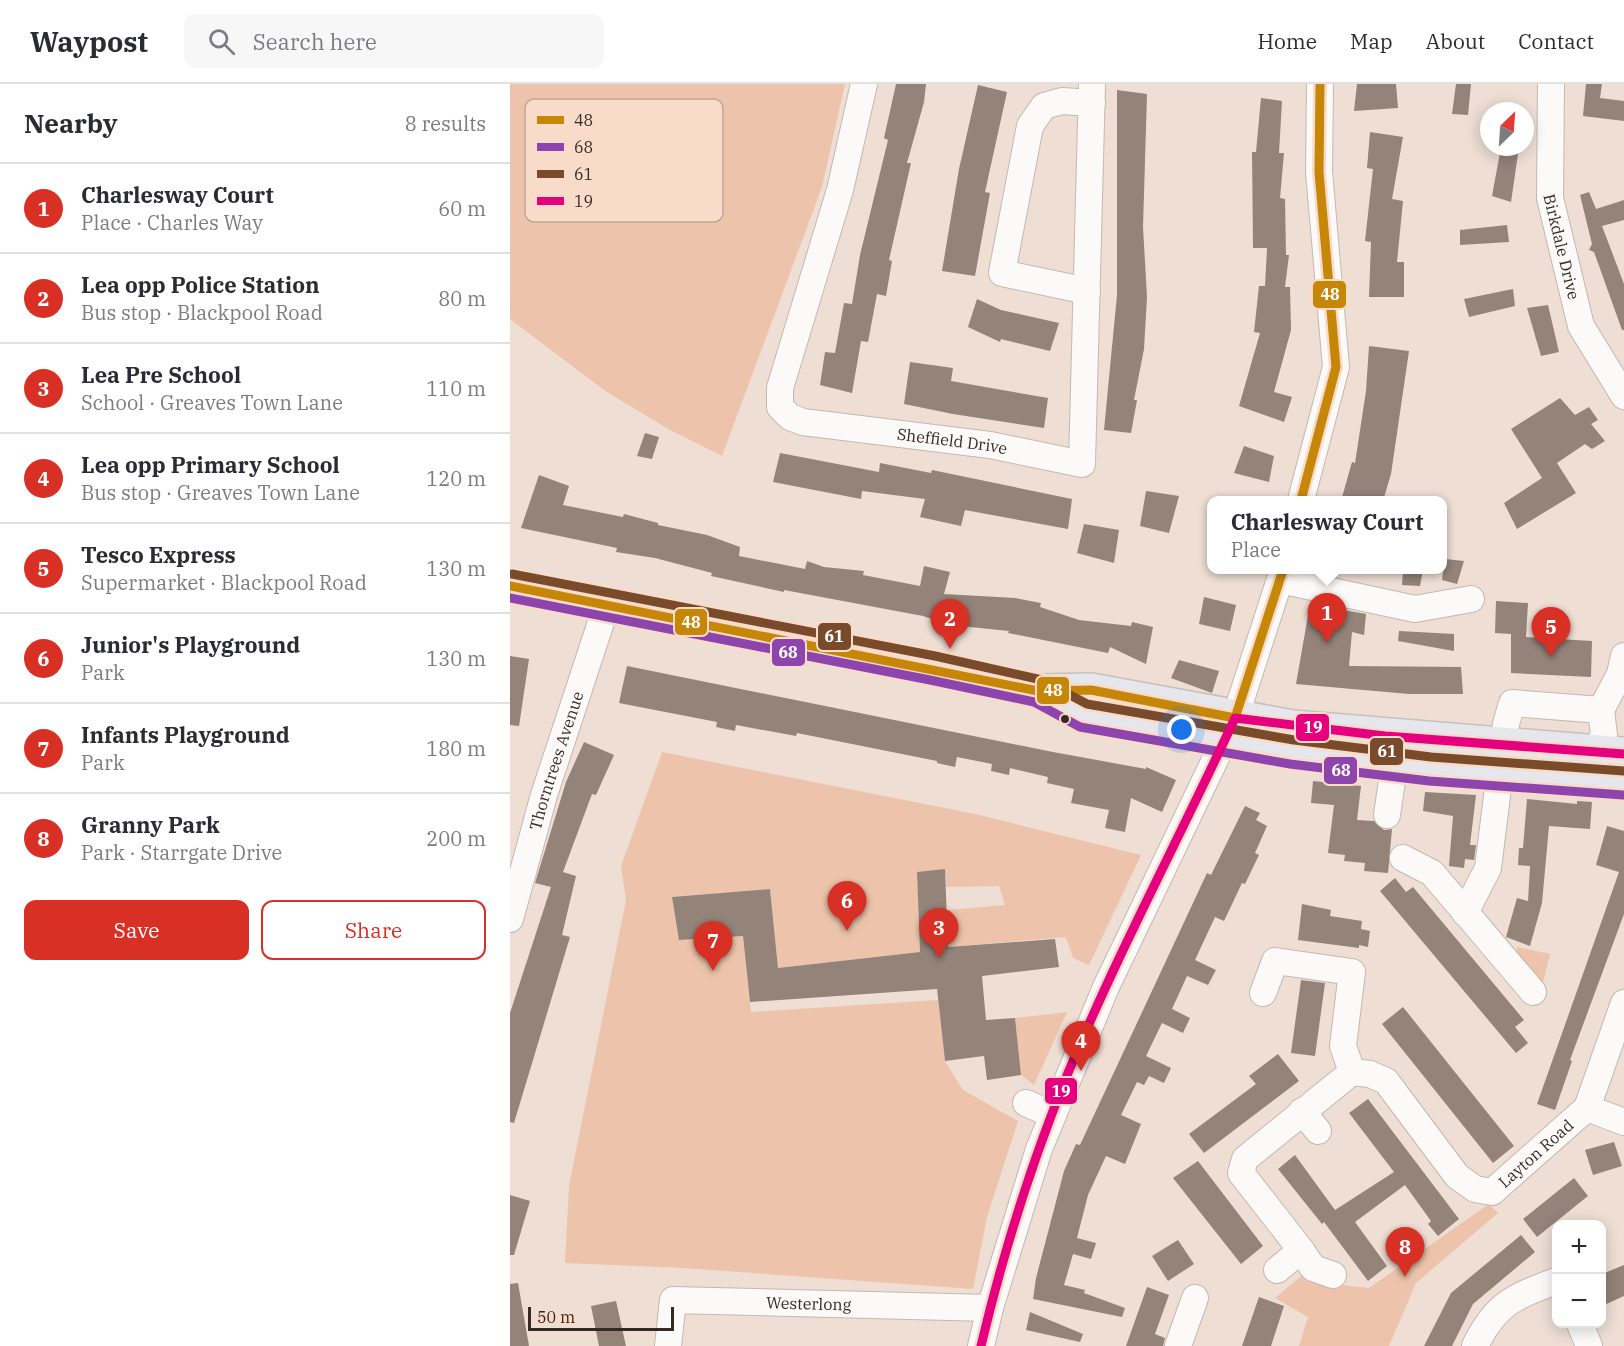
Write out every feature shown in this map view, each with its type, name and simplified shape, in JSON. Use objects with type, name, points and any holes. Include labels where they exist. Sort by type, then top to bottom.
[{"type":"highway","points":[[510,586],[1038,691],[1090,690],[1230,729],[1293,727],[1396,751],[1502,759],[1610,753]]},
{"type":"highway","points":[[1502,759],[1578,779],[1624,783]]},
{"type":"street","name":"Sheffield Drive","points":[[864,84],[840,190],[780,388],[780,407],[790,417],[803,422],[990,445],[1082,464],[1092,94]]},
{"type":"street","points":[[1302,496],[1336,367],[1319,172],[1320,84]]},
{"type":"street","name":"Birkdale Drive","points":[[1551,84],[1550,198],[1581,326],[1624,396]]},
{"type":"street","points":[[1087,291],[1002,273],[1030,126],[1044,106],[1092,94]]},
{"type":"street","points":[[981,1346],[990,1308],[1039,1149],[1106,987],[1230,729],[1282,575],[1415,609],[1471,599]]},
{"type":"street","name":"Thorntrees Avenue","points":[[510,919],[544,795],[607,604]]},
{"type":"street","points":[[1578,779],[1610,753],[1604,735],[1601,710],[1620,674],[1624,656]]},
{"type":"street","points":[[1465,913],[1488,868],[1502,759],[1512,703],[1601,710]]},
{"type":"street","points":[[1387,815],[1396,751]]},
{"type":"street","points":[[1403,858],[1432,873],[1533,992]]},
{"type":"street","points":[[1263,993],[1275,961],[1352,972],[1343,1046],[1352,1072],[1245,1159],[1241,1173],[1313,1268],[1333,1275]]},
{"type":"street","name":"Layton Road","points":[[1352,1072],[1370,1074],[1386,1081],[1457,1176],[1475,1189],[1492,1192],[1587,1108],[1624,1003]]},
{"type":"street","points":[[1026,1103],[1053,1115]]},
{"type":"street","points":[[1587,1108],[1624,1122]]},
{"type":"street","points":[[1302,1111],[1318,1131]]},
{"type":"street","points":[[1277,1269],[1301,1250]]},
{"type":"street","points":[[1475,1346],[1499,1308],[1523,1294],[1552,1283]]},
{"type":"street","points":[[1178,1346],[1195,1298]]},
{"type":"street","name":"Westerlong","points":[[668,1346],[673,1300],[990,1308]]},
{"type":"street","points":[[1582,1328],[1589,1346]]},
{"type":"shaded area","points":[[510,84],[845,84],[822,187],[722,456],[668,429],[604,390],[510,319]]},
{"type":"shaded area","points":[[662,752],[975,814],[1141,855],[1089,965],[1073,958],[1066,937],[948,947],[947,910],[1005,905],[999,886],[946,887],[945,869],[917,873],[920,952],[778,968],[770,889],[672,897],[679,939],[743,936],[751,1012],[938,1000],[945,1061],[963,1090],[1018,1121],[987,1217],[973,1289],[683,1268],[565,1263],[569,1186],[626,900],[621,866]]},
{"type":"shaded area","points":[[1517,947],[1550,954],[1542,986],[1516,953]]},
{"type":"shaded area","points":[[1067,1012],[1034,1085],[1021,1075],[1015,1018]]},
{"type":"shaded area","points":[[1489,1204],[1498,1213],[1416,1283],[1389,1346],[1299,1346],[1308,1317],[1275,1298],[1305,1273],[1306,1281],[1369,1288]]},
{"type":"building","points":[[896,84],[926,84],[924,102],[907,163],[911,163],[889,260],[892,261],[886,296],[877,294],[868,342],[861,341],[852,393],[820,385],[825,352],[835,353],[844,303],[852,304],[860,255],[888,140],[884,138]]},
{"type":"building","points":[[1357,84],[1396,84],[1398,108],[1354,111]]},
{"type":"building","points":[[1456,84],[1471,84],[1468,115],[1452,114]]},
{"type":"building","points":[[1586,84],[1602,84],[1600,98],[1624,101],[1624,121],[1583,116]]},
{"type":"building","points":[[978,85],[1007,92],[985,192],[990,193],[975,276],[942,271],[959,169]]},
{"type":"building","points":[[1117,90],[1147,94],[1143,227],[1147,297],[1144,349],[1134,400],[1137,400],[1131,433],[1104,430],[1117,295]]},
{"type":"building","points":[[1261,98],[1282,101],[1279,153],[1284,153],[1280,198],[1285,199],[1286,255],[1289,255],[1285,287],[1290,287],[1291,330],[1274,392],[1292,397],[1284,422],[1239,406],[1260,333],[1254,332],[1259,286],[1265,286],[1267,248],[1253,248],[1252,152],[1256,152]]},
{"type":"building","points":[[1370,132],[1403,137],[1392,199],[1403,201],[1397,262],[1404,262],[1404,297],[1369,297],[1371,242],[1365,241],[1373,169],[1367,168]]},
{"type":"building","points":[[1499,156],[1518,156],[1511,202],[1492,196]]},
{"type":"building","points":[[1589,192],[1596,209],[1624,200],[1624,220],[1602,226],[1624,284],[1624,330],[1622,330],[1594,252],[1589,250],[1592,244],[1580,195]]},
{"type":"building","points":[[1507,225],[1509,242],[1460,245],[1460,230]]},
{"type":"building","points":[[1513,289],[1515,306],[1469,317],[1464,299]]},
{"type":"building","points":[[977,299],[1001,310],[1059,323],[1050,351],[1001,339],[1000,342],[968,327]]},
{"type":"building","points":[[1548,305],[1559,352],[1541,356],[1527,308]]},
{"type":"building","points":[[1369,346],[1409,351],[1391,474],[1384,496],[1342,496],[1352,462],[1355,463],[1366,391]]},
{"type":"building","points":[[910,362],[953,368],[951,381],[1048,398],[1044,428],[904,404]]},
{"type":"building","points":[[1560,398],[1575,415],[1589,407],[1598,420],[1591,424],[1605,441],[1592,449],[1585,444],[1557,463],[1576,493],[1517,529],[1504,503],[1542,478],[1511,429]]},
{"type":"building","points":[[645,433],[659,437],[652,459],[637,456]]},
{"type":"building","points":[[1244,446],[1274,456],[1269,482],[1234,473]]},
{"type":"building","points":[[780,453],[879,472],[880,463],[931,473],[932,470],[1072,499],[1068,529],[965,510],[961,526],[920,517],[925,499],[862,491],[861,499],[773,482]]},
{"type":"building","points":[[539,475],[569,486],[563,505],[623,517],[624,514],[658,523],[658,525],[707,535],[740,547],[739,556],[805,569],[807,561],[824,567],[864,571],[863,575],[920,586],[924,566],[950,572],[944,594],[1015,598],[1041,603],[1040,607],[1079,620],[1131,626],[1132,622],[1153,627],[1146,664],[1110,647],[1108,653],[1008,633],[1009,631],[950,625],[923,616],[784,590],[784,592],[711,576],[712,573],[655,558],[616,552],[617,548],[521,528]]},
{"type":"building","points":[[1146,491],[1179,496],[1169,533],[1140,526]]},
{"type":"building","points":[[1084,524],[1119,530],[1114,563],[1077,553]]},
{"type":"building","points":[[1447,559],[1464,561],[1457,584],[1442,580],[1443,574],[1447,574]]},
{"type":"building","points":[[1403,574],[1422,574],[1420,586],[1402,585]]},
{"type":"building","points":[[1204,597],[1236,605],[1230,631],[1199,624]]},
{"type":"building","points":[[1496,601],[1528,603],[1526,637],[1592,641],[1591,677],[1511,673],[1511,634],[1495,633]]},
{"type":"building","points":[[1310,604],[1366,614],[1364,635],[1352,632],[1349,666],[1461,667],[1463,694],[1409,694],[1296,684]]},
{"type":"building","points":[[1399,631],[1454,634],[1454,651],[1398,641]]},
{"type":"building","points":[[510,656],[529,659],[519,726],[510,725]]},
{"type":"building","points":[[1179,660],[1219,671],[1212,693],[1171,678]]},
{"type":"building","points":[[627,666],[1053,752],[1146,769],[1146,767],[1176,780],[1162,812],[1131,798],[1125,832],[1105,828],[1109,810],[1071,803],[1074,789],[1047,783],[1048,777],[1010,768],[1009,775],[991,771],[992,764],[957,757],[955,767],[937,763],[937,761],[797,733],[796,736],[736,725],[735,731],[716,727],[717,722],[619,703]]},
{"type":"building","points":[[584,742],[614,755],[596,795],[592,794],[563,872],[576,876],[562,935],[570,937],[514,1123],[510,1122],[510,1013],[551,887],[535,883],[566,782]]},
{"type":"building","points":[[1313,781],[1361,786],[1357,820],[1374,821],[1384,830],[1392,829],[1388,873],[1364,871],[1365,863],[1344,861],[1345,855],[1328,853],[1334,805],[1311,803]]},
{"type":"building","points":[[1425,792],[1476,795],[1470,845],[1476,845],[1474,860],[1465,859],[1464,868],[1449,866],[1453,816],[1423,811]]},
{"type":"building","points":[[1527,799],[1577,804],[1577,801],[1592,802],[1590,829],[1549,826],[1542,903],[1530,946],[1506,937],[1517,898],[1528,901],[1530,866],[1518,865],[1519,848],[1523,848]]},
{"type":"building","points":[[1245,806],[1260,813],[1256,820],[1267,826],[1255,853],[1259,855],[1245,884],[1242,883],[1224,921],[1215,917],[1195,960],[1216,970],[1208,985],[1187,976],[1172,1009],[1190,1018],[1183,1033],[1162,1023],[1146,1056],[1171,1068],[1164,1083],[1149,1076],[1144,1085],[1137,1082],[1121,1115],[1141,1124],[1125,1164],[1106,1156],[1088,1195],[1077,1238],[1096,1243],[1091,1259],[1073,1254],[1064,1285],[1085,1290],[1084,1293],[1125,1308],[1122,1317],[1033,1299],[1036,1278],[1064,1171],[1076,1144],[1080,1145],[1207,873],[1211,875]]},
{"type":"building","points":[[1607,826],[1624,831],[1624,914],[1570,1060],[1572,1061],[1555,1110],[1537,1104],[1619,872],[1596,865]]},
{"type":"building","points":[[945,869],[948,947],[1055,939],[1059,967],[982,976],[986,1020],[1015,1018],[1021,1075],[987,1080],[984,1056],[945,1061],[937,989],[750,1002],[743,936],[679,940],[672,897],[770,889],[778,968],[920,952],[917,872]]},
{"type":"building","points":[[1395,878],[1406,892],[1413,887],[1524,1020],[1515,1027],[1528,1043],[1516,1053],[1380,891]]},
{"type":"building","points":[[1302,904],[1331,910],[1330,916],[1362,921],[1361,929],[1370,931],[1368,947],[1359,945],[1359,948],[1298,940]]},
{"type":"building","points":[[1301,980],[1325,983],[1315,1056],[1291,1053]]},
{"type":"building","points":[[1403,1007],[1514,1146],[1493,1163],[1382,1024]]},
{"type":"building","points":[[1278,1054],[1299,1081],[1204,1153],[1189,1134],[1256,1084],[1249,1076]]},
{"type":"building","points":[[1368,1099],[1459,1219],[1438,1236],[1428,1224],[1431,1221],[1405,1185],[1355,1222],[1387,1266],[1368,1281],[1324,1222],[1322,1224],[1278,1169],[1295,1155],[1335,1210],[1394,1172],[1349,1113]]},
{"type":"building","points":[[1614,1142],[1622,1166],[1593,1175],[1585,1150]]},
{"type":"building","points":[[1198,1161],[1263,1246],[1241,1264],[1173,1178]]},
{"type":"building","points":[[1574,1178],[1588,1196],[1558,1220],[1552,1220],[1552,1225],[1537,1237],[1523,1219]]},
{"type":"building","points":[[510,1195],[530,1201],[514,1255],[510,1255]]},
{"type":"building","points":[[1521,1235],[1535,1252],[1473,1304],[1452,1346],[1424,1346],[1451,1293]]},
{"type":"building","points":[[1178,1240],[1194,1264],[1168,1281],[1152,1256]]},
{"type":"building","points":[[1624,1265],[1624,1296],[1606,1304],[1606,1274]]},
{"type":"building","points":[[518,1283],[529,1346],[510,1346],[510,1284]]},
{"type":"building","points":[[1147,1287],[1169,1295],[1155,1334],[1165,1338],[1163,1346],[1126,1346]]},
{"type":"building","points":[[1259,1297],[1284,1306],[1271,1346],[1242,1346]]},
{"type":"building","points":[[616,1301],[626,1346],[599,1346],[591,1306]]},
{"type":"building","points":[[1030,1312],[1083,1334],[1080,1342],[1026,1330]]},
{"type":"transit line","name":"48","points":[[1302,496],[1336,367],[1319,172],[1320,84]]},
{"type":"transit line","name":"61","points":[[512,574],[935,656],[1042,680],[1087,704],[1294,740],[1431,757],[1624,771]]},
{"type":"transit line","name":"48","points":[[1235,718],[1282,574]]},
{"type":"transit line","name":"48","points":[[510,586],[1038,691],[1091,690],[1235,718]]},
{"type":"transit line","name":"68","points":[[510,598],[1034,702],[1080,727],[1290,764],[1429,781],[1623,795]]},
{"type":"transit line","name":"19","points":[[981,1346],[1019,1208],[1068,1073],[1128,939],[1235,718],[1385,736],[1624,754]]},
{"type":"place","name":"Charlesway Court","points":[[1327,643]]},
{"type":"place","name":"Lea opp Police Station","points":[[950,649]]},
{"type":"place","name":"Tesco Express","points":[[1551,657]]},
{"type":"place","name":"Junior's Playground","points":[[847,931]]},
{"type":"place","name":"Lea Pre School","points":[[939,958]]},
{"type":"place","name":"Infants Playground","points":[[713,971]]},
{"type":"place","name":"Lea opp Primary School","points":[[1081,1071]]},
{"type":"place","name":"Granny Park","points":[[1405,1277]]}]
